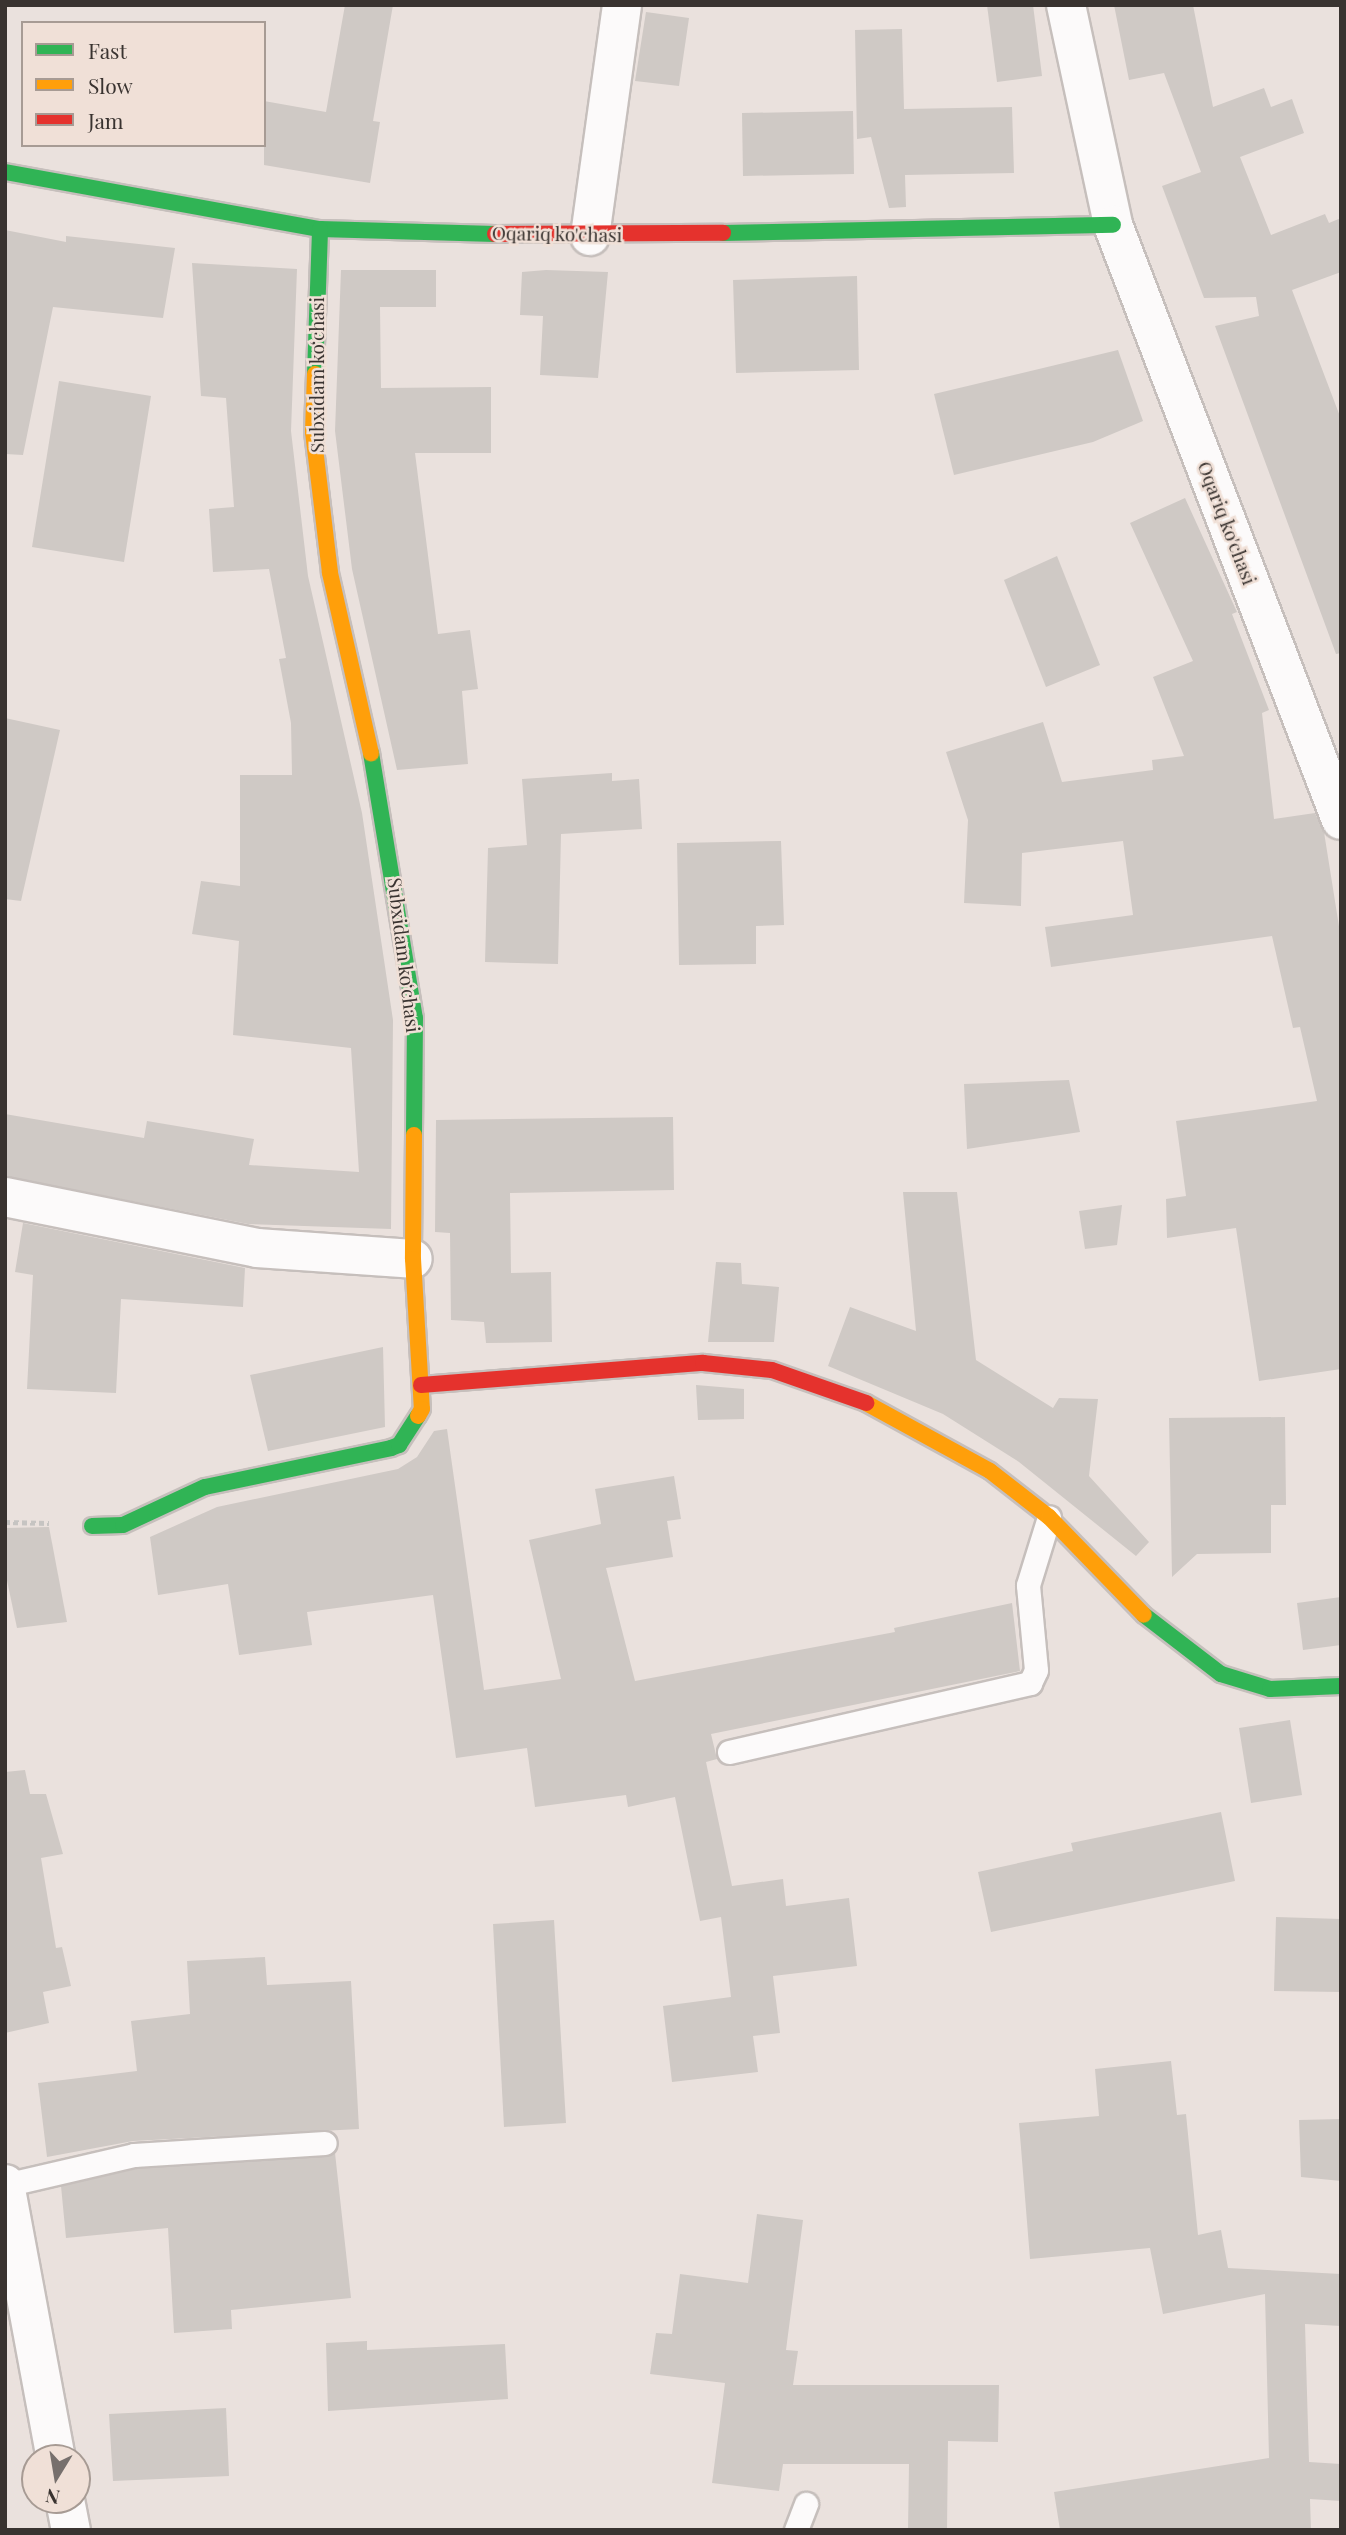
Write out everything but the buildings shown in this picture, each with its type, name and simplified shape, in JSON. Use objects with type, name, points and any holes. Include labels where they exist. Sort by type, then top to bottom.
[{"type":"street","points":[[590,236],[622,5]]},
{"type":"street","name":"Oqariq ko'chasi","points":[[1066,5],[1113,225],[1341,820]]},
{"type":"street","name":"Oqariq ko'chasi","points":[[5,172],[320,229],[590,236],[1113,225]]},
{"type":"street","name":"Subxidam koʻchasi","points":[[92,1526],[123,1525],[205,1487],[399,1444],[422,1409],[412,1259],[415,1018],[384,809],[326,535],[313,432],[320,229]]},
{"type":"street","points":[[5,1198],[257,1248],[412,1259]]},
{"type":"street","points":[[421,1385],[703,1363],[772,1370],[882,1408],[990,1471],[1049,1517],[1148,1619],[1221,1674],[1270,1689],[1341,1686]]},
{"type":"street","points":[[5,2184],[17,2324],[52,2444]]},
{"type":"lane","points":[[729,1752],[1030,1683],[1036,1670],[1028,1585],[1049,1517]]},
{"type":"lane","points":[[5,2184],[134,2155],[325,2143]]},
{"type":"lane","points":[[796,2530],[806,2504]]},
{"type":"traffic: fast","points":[[5,172],[320,229],[495,234]]},
{"type":"traffic: fast","points":[[723,233],[1113,225]]},
{"type":"traffic: fast","points":[[315,374],[320,229]]},
{"type":"traffic: fast","points":[[371,753],[415,1018],[414,1135]]},
{"type":"traffic: fast","points":[[92,1526],[123,1525],[205,1487],[391,1448],[399,1445],[418,1416]]},
{"type":"traffic: fast","points":[[1144,1615],[1221,1674],[1270,1689],[1341,1686]]},
{"type":"traffic: slow","points":[[315,374],[313,432],[330,573],[371,753]]},
{"type":"traffic: slow","points":[[414,1135],[413,1259],[422,1409],[418,1416]]},
{"type":"traffic: slow","points":[[866,1403],[990,1471],[1049,1517],[1144,1615]]},
{"type":"traffic: jam","points":[[495,234],[723,233]]},
{"type":"traffic: jam","points":[[421,1385],[703,1363],[772,1370],[866,1403]]}]
